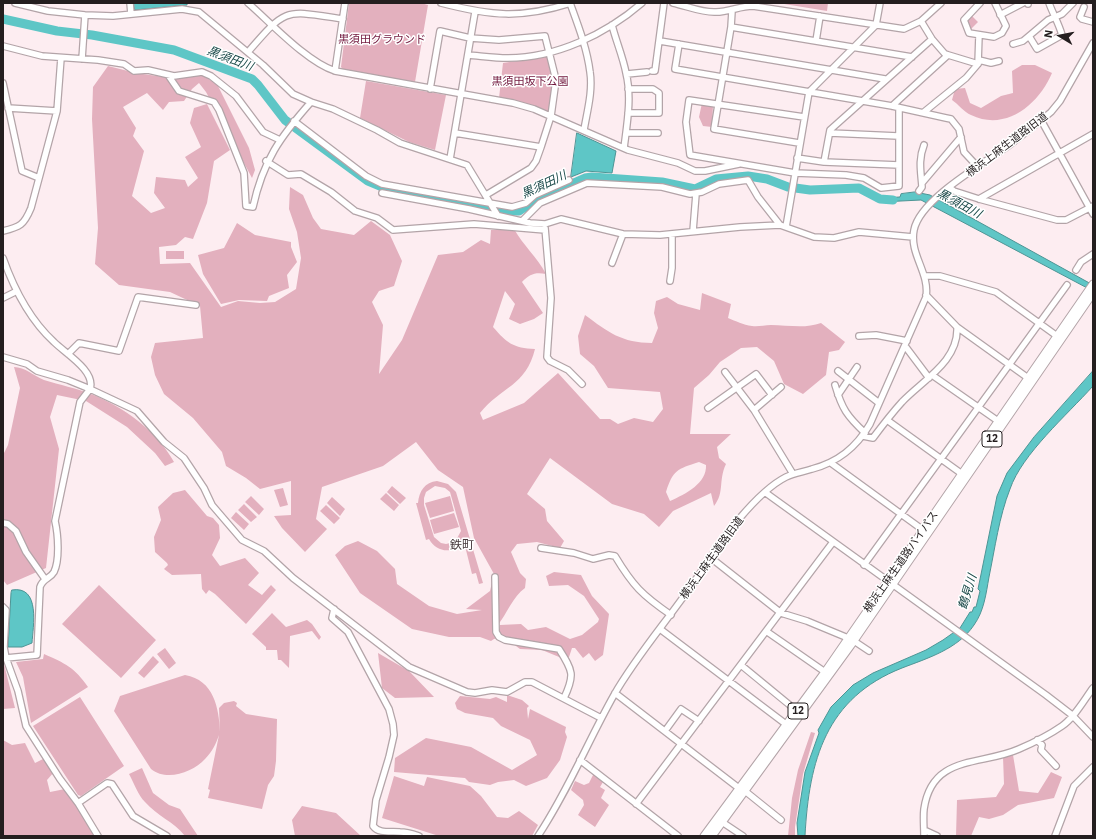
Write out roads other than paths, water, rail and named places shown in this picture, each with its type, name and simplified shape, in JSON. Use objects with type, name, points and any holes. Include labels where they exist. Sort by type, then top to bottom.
[{"type":"main road","name":"横浜上麻生道路バイパス","points":[[704,836],[743,790],[851,640],[1091,293],[1093,284]]},
{"type":"main road","name":"横浜上麻生道路バイパス","points":[[890,584],[923,530],[998,421],[1057,336],[1091,293]]},
{"type":"main road","name":"横浜上麻生道路バイパス","points":[[712,836],[787,725],[825,672],[851,640]]},
{"type":"street","points":[[15,3],[48,11],[85,15],[113,16],[182,10],[199,12],[248,52],[293,94],[340,112],[400,143],[463,163],[470,169],[497,215]]},
{"type":"street","points":[[130,3],[131,14]]},
{"type":"street","points":[[248,3],[304,52],[326,68],[335,71],[513,103],[534,109],[624,148],[678,163],[695,171],[705,171],[739,164]]},
{"type":"street","points":[[335,71],[346,3]]},
{"type":"street","points":[[441,3],[475,12],[512,15],[548,10],[570,3],[583,41],[590,72],[590,91],[584,130]]},
{"type":"street","points":[[468,55],[508,58],[550,52],[583,41],[612,25],[642,3]]},
{"type":"street","points":[[627,74],[655,71],[664,3]]},
{"type":"street","points":[[673,3],[715,13],[732,11],[743,6],[753,6],[904,29],[921,21],[940,3]]},
{"type":"street","points":[[783,226],[791,195],[809,92],[876,25],[880,3]]},
{"type":"street","points":[[980,3],[964,20],[969,33],[994,37],[1002,33],[1006,26],[995,3]]},
{"type":"street","points":[[1000,15],[1024,3]]},
{"type":"street","points":[[1029,36],[1037,49],[1062,35],[1049,3]]},
{"type":"street","points":[[1012,44],[1023,41],[1048,20],[1062,14],[1073,3]]},
{"type":"street","points":[[1084,8],[1080,17],[1093,22]]},
{"type":"street","points":[[732,11],[731,27],[714,129],[799,143]]},
{"type":"street","points":[[450,159],[475,12]]},
{"type":"street","points":[[248,52],[272,24],[279,18],[288,14],[298,13],[343,20]]},
{"type":"street","points":[[82,59],[85,15]]},
{"type":"street","points":[[816,41],[820,16]]},
{"type":"street","points":[[921,21],[932,39],[945,54],[979,62],[991,63],[999,61]]},
{"type":"street","points":[[612,25],[627,74],[628,113],[624,148]]},
{"type":"street","points":[[731,27],[912,57]]},
{"type":"street","points":[[430,89],[440,31],[470,38],[499,40],[545,36],[556,80],[550,116],[536,161],[530,168],[486,196]]},
{"type":"street","points":[[924,112],[966,78],[979,62],[979,35]]},
{"type":"street","points":[[824,162],[830,130],[932,39]]},
{"type":"street","points":[[660,41],[886,79]]},
{"type":"street","name":"横浜上麻生道路旧道","points":[[538,836],[559,803],[615,693],[737,521],[779,481],[793,474],[831,463],[852,449],[864,434],[906,344],[926,295],[925,276],[914,249],[913,237],[916,223],[927,207],[937,197],[977,166],[1041,120],[1060,101],[1093,43]]},
{"type":"street","points":[[679,44],[675,69],[892,106],[951,119],[959,129],[964,152],[977,166]]},
{"type":"street","points":[[3,46],[24,52],[61,58],[124,64],[134,71],[148,70],[168,75],[182,76],[202,72],[211,76],[236,96],[263,132],[280,140]]},
{"type":"street","points":[[892,106],[948,55]]},
{"type":"street","points":[[3,231],[16,228],[26,220],[57,111],[61,58]]},
{"type":"street","points":[[168,75],[179,91],[208,98],[214,102],[219,110],[244,173],[246,206],[253,207],[258,183],[266,161],[288,128],[311,102]]},
{"type":"street","points":[[3,83],[22,171],[28,175],[39,178]]},
{"type":"street","points":[[628,89],[654,89],[659,93],[659,113],[628,113]]},
{"type":"street","points":[[804,116],[689,100],[686,122],[690,155],[794,174],[846,175],[864,178],[881,188],[899,186],[899,108]]},
{"type":"street","points":[[8,108],[57,111]]},
{"type":"street","points":[[1041,120],[1058,153],[1091,207],[1093,214]]},
{"type":"street","points":[[294,121],[366,176],[382,184],[512,207],[526,203],[535,195],[569,180]]},
{"type":"street","points":[[455,133],[541,147]]},
{"type":"street","points":[[626,133],[658,133]]},
{"type":"street","points":[[830,133],[898,136]]},
{"type":"street","points":[[979,199],[1093,134]]},
{"type":"street","points":[[922,183],[961,137]]},
{"type":"street","points":[[919,191],[922,187],[920,176],[920,154],[924,145]]},
{"type":"street","points":[[797,158],[824,162],[898,165]]},
{"type":"street","points":[[266,161],[288,175],[301,174],[331,192],[355,211],[377,218],[388,224],[392,230],[474,224],[545,227],[560,219],[623,234],[672,234],[762,225],[783,226],[810,237],[828,238],[859,232],[913,237]]},
{"type":"street","points":[[522,221],[543,201],[590,183],[662,187],[685,194],[696,194],[719,184],[748,180],[758,196],[783,226]]},
{"type":"street","points":[[950,188],[954,191],[979,199],[1057,220],[1066,220],[1091,207]]},
{"type":"street","points":[[382,193],[469,209],[545,227]]},
{"type":"street","points":[[694,231],[696,194]]},
{"type":"street","points":[[522,204],[526,216]]},
{"type":"street","points":[[545,227],[552,298],[547,357],[550,361],[568,370],[582,384]]},
{"type":"street","points":[[612,263],[623,234]]},
{"type":"street","points":[[670,281],[672,268],[672,234]]},
{"type":"street","points":[[1076,270],[1081,262],[1093,254]]},
{"type":"street","points":[[3,258],[17,291],[45,334],[85,370],[92,385],[80,402],[55,521],[58,535],[56,567],[53,573],[45,579],[40,587],[37,654],[6,658]]},
{"type":"street","points":[[925,276],[940,276],[996,292],[1057,336]]},
{"type":"street","points":[[864,565],[1038,322],[1067,285]]},
{"type":"street","points":[[3,298],[17,291]]},
{"type":"street","points":[[926,295],[957,327],[1028,378]]},
{"type":"street","points":[[68,354],[79,343],[118,351],[138,296],[196,306]]},
{"type":"street","points":[[835,385],[842,408],[864,434],[872,438],[903,402],[943,365],[956,342],[957,327]]},
{"type":"street","points":[[859,336],[876,335],[906,344],[930,376],[998,421]]},
{"type":"street","points":[[3,357],[28,364],[37,371],[68,380],[137,411],[164,442],[184,458],[204,488],[212,505],[242,540],[264,551],[293,578],[414,671],[467,692],[492,690],[507,692],[525,682],[532,682],[601,718]]},
{"type":"street","points":[[838,395],[858,367]]},
{"type":"street","points":[[838,371],[879,403]]},
{"type":"street","points":[[725,372],[754,410],[793,474]]},
{"type":"street","points":[[708,408],[756,374],[772,395]]},
{"type":"street","points":[[754,410],[781,387]]},
{"type":"street","points":[[887,420],[962,474]]},
{"type":"street","points":[[831,463],[923,530]]},
{"type":"street","points":[[766,493],[1072,715],[1092,733]]},
{"type":"street","points":[[3,523],[8,524],[16,532],[26,552],[45,579]]},
{"type":"street","points":[[636,804],[833,542]]},
{"type":"street","points":[[541,548],[574,553],[593,559],[609,555],[615,556],[635,587],[646,598],[671,615]]},
{"type":"street","points":[[711,558],[780,613],[807,621],[851,640],[869,651]]},
{"type":"street","points":[[494,577],[496,632],[499,637],[505,640],[559,649],[572,677],[572,682],[564,698]]},
{"type":"street","points":[[3,607],[6,610],[4,647],[6,658],[18,691],[26,726],[60,779],[78,803],[98,836]]},
{"type":"street","points":[[334,609],[332,618],[348,632],[389,709],[394,735],[376,800],[372,824],[375,829],[392,835],[401,832],[419,836]]},
{"type":"street","points":[[660,629],[787,725]]},
{"type":"street","points":[[766,632],[825,672]]},
{"type":"street","points":[[741,665],[797,711]]},
{"type":"street","points":[[937,836],[924,833],[924,810],[926,798],[932,785],[940,774],[955,766],[1017,750],[1062,726],[1093,688]]},
{"type":"street","points":[[615,693],[782,820]]},
{"type":"street","points":[[665,731],[681,708],[698,720]]},
{"type":"street","points":[[1037,740],[1042,745],[1041,750],[1056,766]]},
{"type":"street","points":[[580,760],[678,836]]},
{"type":"street","points":[[1055,836],[1074,786],[1093,767]]},
{"type":"street","points":[[78,803],[107,783],[112,784],[132,816],[167,836]]},
{"type":"street","points":[[722,822],[743,836]]},
{"type":"water","points":[[134,3],[187,3],[187,5],[135,10]]},
{"type":"water","points":[[577,133],[616,151],[612,173],[586,171],[571,177]]},
{"type":"water","points":[[915,192],[930,195],[1093,285],[1091,290],[921,200],[881,202],[881,198],[900,197],[901,194]]},
{"type":"water","points":[[1093,371],[1093,386],[1046,435],[1024,462],[1016,476],[1006,500],[1000,522],[984,602],[974,625],[951,647],[876,681],[855,696],[839,714],[826,735],[817,757],[807,808],[805,836],[798,836],[797,823],[805,772],[819,733],[818,730],[831,707],[853,685],[873,673],[926,650],[960,628],[970,612],[972,612],[974,607],[976,607],[980,591],[978,589],[997,496],[1007,473],[1034,437]]},
{"type":"water","points":[[12,590],[21,590],[28,594],[33,609],[34,618],[32,643],[22,647],[8,647]]},
{"type":"waterway","name":"黒須田川","points":[[3,19],[57,31],[92,35],[174,50],[252,79],[285,120],[368,181],[380,186],[511,211],[519,211],[535,200],[585,178],[592,177],[662,182],[695,189],[716,179],[748,176],[767,179],[788,187],[810,190],[859,188],[880,199],[893,200]]},
{"type":"district","name":"鉄町","points":[[462,546]]},
{"type":"park label","name":"黒須田グラウンド","points":[[382,40]]},
{"type":"park label","name":"黒須田坂下公園","points":[[530,82]]},
{"type":"water label","name":"鶴見川","points":[[968,592]]}]
